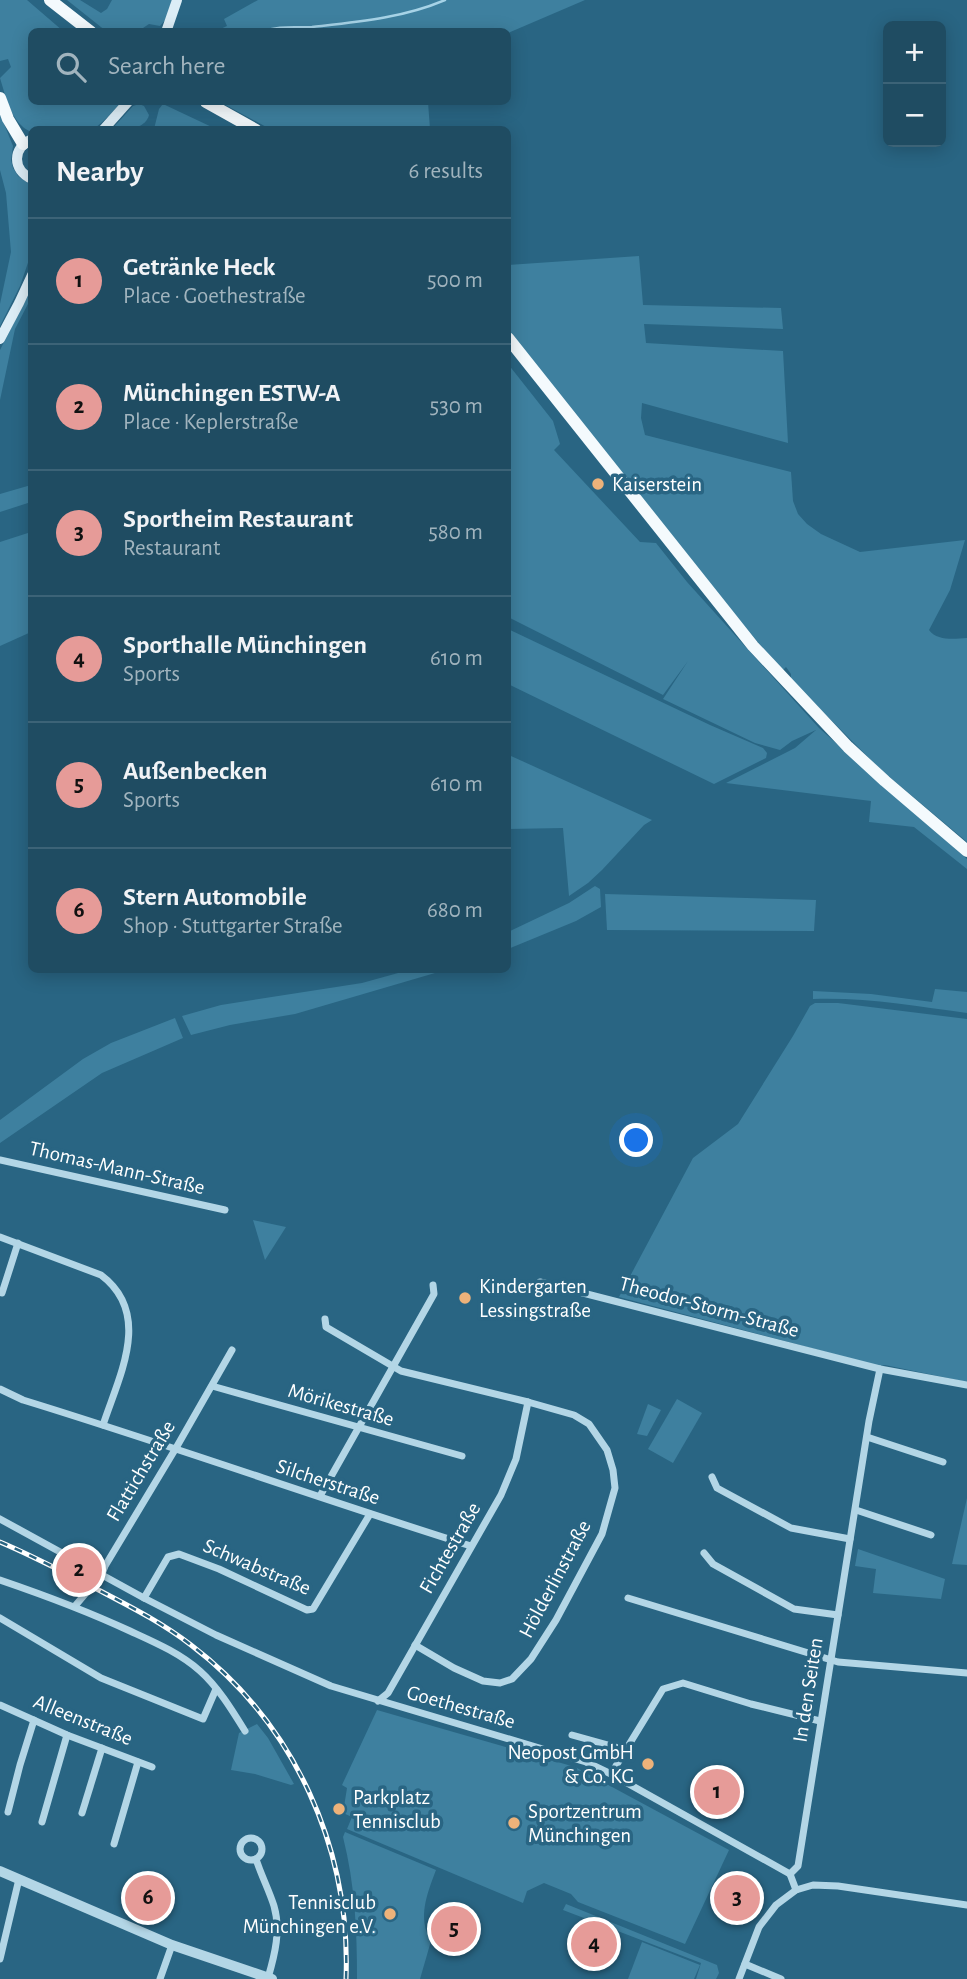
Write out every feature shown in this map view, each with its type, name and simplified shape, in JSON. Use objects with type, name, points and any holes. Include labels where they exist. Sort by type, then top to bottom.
[{"type":"main road","points":[[40,0],[75,28]]},
{"type":"main road","points":[[50,0],[86,28]]},
{"type":"main road","points":[[167,28],[177,0]]},
{"type":"main road","points":[[0,98],[8,119],[27,141],[17,152],[17,163],[22,173],[28,177]]},
{"type":"main road","points":[[107,126],[125,105]]},
{"type":"main road","points":[[211,105],[249,126]]},
{"type":"main road","points":[[0,339],[28,284]]},
{"type":"main road","points":[[511,342],[752,646],[885,781],[967,851]]},
{"type":"street","name":"Thomas-Mann-Straße","points":[[0,1160],[225,1210]]},
{"type":"street","points":[[0,1237],[101,1275],[111,1282],[125,1307],[129,1323],[127,1351],[103,1425]]},
{"type":"street","points":[[2,1293],[18,1243]]},
{"type":"street","name":"Theodor-Storm-Straße","points":[[536,1293],[540,1282],[880,1369]]},
{"type":"street","points":[[320,1496],[434,1294],[433,1285]]},
{"type":"street","name":"Hölderlinstraße","points":[[325,1319],[326,1327],[401,1371],[574,1415],[589,1424],[607,1450],[613,1470],[615,1489],[602,1534],[556,1620],[531,1659],[512,1679],[500,1683],[483,1681],[415,1645]]},
{"type":"street","name":"Flattichstraße","points":[[75,1606],[102,1574],[232,1350]]},
{"type":"street","points":[[880,1369],[967,1385]]},
{"type":"street","name":"In den Seiten","points":[[790,1874],[798,1866],[880,1369]]},
{"type":"street","name":"Mörikestraße","points":[[212,1386],[461,1456]]},
{"type":"street","name":"Silcherstraße","points":[[0,1389],[23,1400],[471,1546]]},
{"type":"street","name":"Fichtestraße","points":[[378,1702],[388,1693],[501,1495],[516,1459],[528,1402]]},
{"type":"street","points":[[867,1437],[943,1462]]},
{"type":"street","points":[[712,1477],[717,1488],[790,1528],[850,1539]]},
{"type":"street","points":[[856,1510],[931,1535]]},
{"type":"street","name":"Schwabstraße","points":[[144,1598],[168,1557],[179,1554],[219,1569],[307,1610],[313,1609],[370,1514]]},
{"type":"street","name":"Goethestraße","points":[[0,1519],[144,1598],[331,1686],[586,1762],[790,1874]]},
{"type":"street","points":[[704,1553],[713,1564],[794,1609],[838,1615]]},
{"type":"street","points":[[0,1580],[75,1606],[167,1649],[198,1669],[232,1710],[245,1731]]},
{"type":"street","points":[[628,1598],[838,1662],[967,1673]]},
{"type":"street","points":[[0,1618],[101,1678],[203,1719],[216,1689]]},
{"type":"street","points":[[611,1774],[663,1689],[683,1683],[820,1721]]},
{"type":"street","name":"Alleenstraße","points":[[1,1709],[152,1767]]},
{"type":"street","points":[[8,1812],[34,1720]]},
{"type":"street","points":[[42,1822],[67,1735]]},
{"type":"street","points":[[572,1735],[626,1751]]},
{"type":"street","points":[[82,1813],[102,1748]]},
{"type":"street","points":[[114,1844],[138,1762]]},
{"type":"street","points":[[0,1871],[172,1945],[270,1978],[276,1920],[273,1904],[256,1859]]},
{"type":"street","points":[[790,1874],[796,1890]]},
{"type":"street","points":[[0,1959],[19,1879]]},
{"type":"street","points":[[739,1979],[759,1927],[775,1905],[796,1890],[813,1885],[838,1886],[967,1905]]},
{"type":"street","points":[[160,1979],[172,1945]]},
{"type":"street","points":[[745,1964],[781,1979]]},
{"type":"shaded area","points":[[0,0],[27,0],[60,28],[28,28],[28,105],[119,105],[97,126],[28,126],[28,130],[10,109],[0,78],[11,67],[8,59],[0,61]]},
{"type":"shaded area","points":[[67,0],[80,0],[101,13],[112,0],[172,0],[166,19],[160,26],[149,24],[143,28],[102,28]]},
{"type":"shaded area","points":[[258,0],[585,0],[511,32],[511,28],[223,28],[227,26],[224,19]]},
{"type":"shaded area","points":[[165,105],[210,126],[155,126],[159,109]]},
{"type":"shaded area","points":[[226,105],[428,105],[430,126],[264,126]]},
{"type":"shaded area","points":[[133,106],[144,106],[149,115],[147,120],[139,126],[115,126]]},
{"type":"shaded area","points":[[0,114],[13,146],[13,168],[28,183],[28,263],[20,286],[0,326],[0,304],[11,252],[6,193],[0,170]]},
{"type":"shaded area","points":[[639,256],[643,305],[781,308],[783,329],[644,324],[646,343],[783,351],[788,443],[642,403],[641,418],[645,435],[791,472],[793,501],[798,514],[821,534],[860,552],[965,540],[950,590],[929,630],[941,638],[967,638],[967,842],[880,769],[791,680],[791,674],[786,667],[780,669],[511,334],[511,265]]},
{"type":"shaded area","points":[[28,295],[28,304],[15,329],[0,400],[0,350]]},
{"type":"shaded area","points":[[511,368],[553,421],[560,444],[554,450],[640,542],[656,543],[687,582],[819,728],[967,859],[967,869],[914,827],[869,822],[871,801],[726,783],[795,748],[816,730],[780,750],[755,743],[663,699],[688,661],[663,695],[511,619]]},
{"type":"shaded area","points":[[28,486],[28,503],[0,512],[0,494]]},
{"type":"shaded area","points":[[28,533],[28,633],[0,646],[0,542]]},
{"type":"shaded area","points":[[511,630],[763,748],[767,753],[766,758],[714,784],[511,685]]},
{"type":"shaded area","points":[[511,756],[652,820],[588,883],[569,896],[563,828],[511,829]]},
{"type":"shaded area","points":[[595,886],[600,889],[601,907],[576,921],[511,948],[511,931],[569,903]]},
{"type":"shaded area","points":[[605,894],[816,900],[814,931],[607,930]]},
{"type":"shaded area","points":[[398,973],[435,973],[295,1014],[191,1035],[182,1016],[221,1005],[362,983]]},
{"type":"shaded area","points":[[935,989],[967,992],[967,1013],[871,1001],[813,999],[813,991],[871,994],[932,1002]]},
{"type":"shaded area","points":[[815,1003],[838,1003],[967,1019],[967,1382],[879,1366],[619,1297],[693,1158],[738,1124],[810,1006]]},
{"type":"shaded area","points":[[175,1018],[183,1038],[102,1073],[0,1143],[0,1120],[83,1059],[111,1043]]},
{"type":"shaded area","points":[[253,1220],[286,1227],[265,1260]]},
{"type":"shaded area","points":[[677,1399],[702,1413],[673,1463],[648,1449]]},
{"type":"shaded area","points":[[648,1404],[661,1410],[647,1436],[637,1434]]},
{"type":"shaded area","points":[[967,1498],[967,1565],[952,1564]]},
{"type":"shaded area","points":[[858,1549],[945,1579],[941,1599],[873,1593],[876,1569],[855,1566]]},
{"type":"shaded area","name":"Sportzentrum Münchingen","points":[[377,1710],[575,1767],[729,1850],[685,1944],[578,1902],[571,1894],[544,1883],[527,1891],[523,1903],[347,1829],[352,1817],[343,1813],[347,1788],[342,1785]]},
{"type":"shaded area","points":[[257,1724],[294,1784],[231,1770],[239,1733]]},
{"type":"shaded area","name":"Tennisclub Münchingen e.V.","points":[[345,1832],[436,1870],[425,1906],[425,1924],[431,1941],[420,1979],[357,1979],[354,1908],[343,1837]]},
{"type":"shaded area","points":[[566,1904],[717,1965],[719,1973],[716,1979],[696,1979],[701,1963],[563,1910]]},
{"type":"shaded area","points":[[445,1919],[468,1928],[464,1937],[457,1937],[455,1940],[453,1935],[441,1933]]},
{"type":"shaded area","points":[[642,1942],[700,1965],[694,1979],[628,1979]]},
{"type":"waterway","points":[[281,28],[312,27],[380,18],[445,0]]},
{"type":"railway","points":[[0,1542],[91,1586],[167,1628],[228,1677],[260,1712],[287,1751],[309,1793],[327,1837],[339,1883],[345,1931],[346,1979]]},
{"type":"place","name":"Kaiserstein","points":[[598,484]]},
{"type":"place","name":"Kindergarten Lessingstraße","points":[[465,1298]]},
{"type":"place","name":"Münchingen ESTW-A","points":[[79,1570]]},
{"type":"place","name":"Neopost GmbH & Co. KG","points":[[648,1764]]},
{"type":"place","name":"Getränke Heck","points":[[717,1792]]},
{"type":"place","name":"Parkplatz Tennisclub","points":[[339,1809]]},
{"type":"place","name":"Sportzentrum Münchingen","points":[[514,1823]]},
{"type":"place","name":"Stern Automobile","points":[[148,1898]]},
{"type":"place","name":"Sportheim Restaurant","points":[[737,1898]]},
{"type":"place","name":"Tennisclub Münchingen e.V.","points":[[390,1914]]},
{"type":"place","name":"Außenbecken","points":[[454,1929]]},
{"type":"place","name":"Sporthalle Münchingen","points":[[594,1944]]}]
